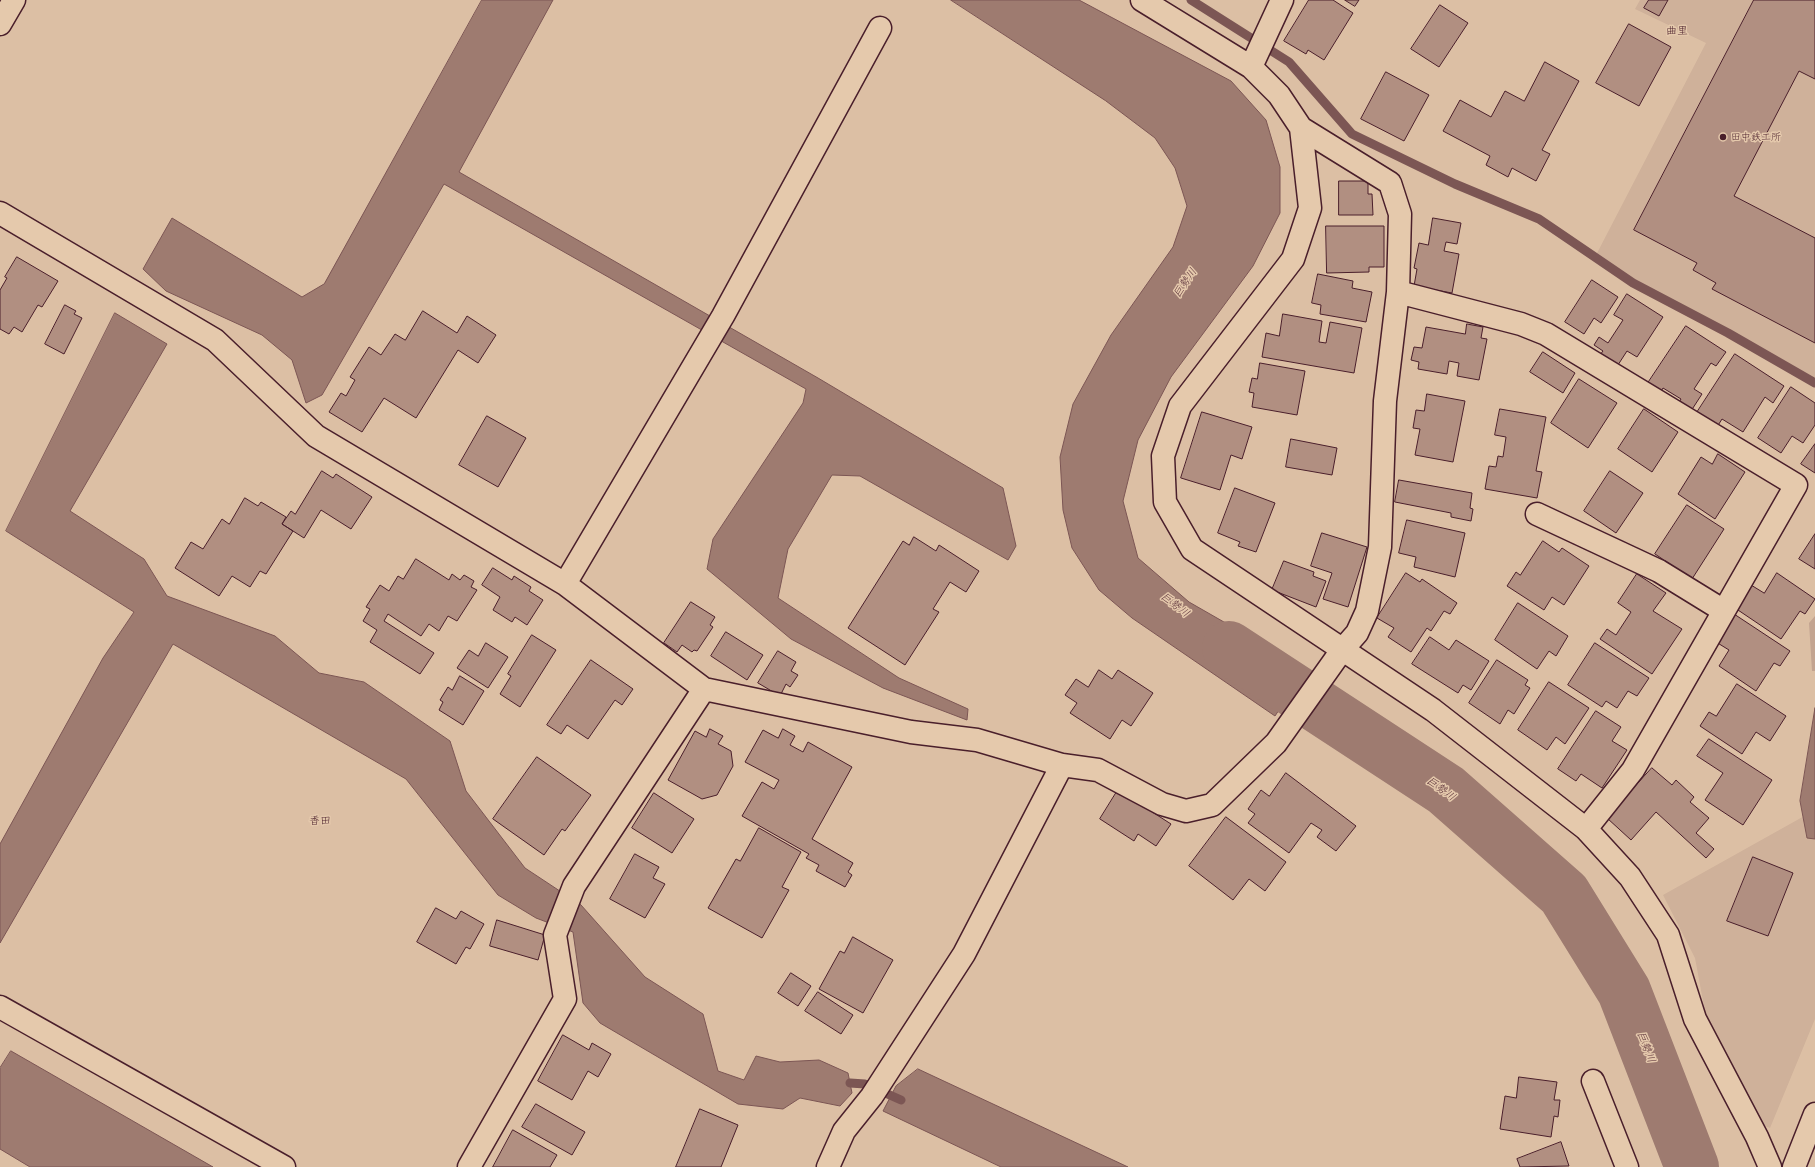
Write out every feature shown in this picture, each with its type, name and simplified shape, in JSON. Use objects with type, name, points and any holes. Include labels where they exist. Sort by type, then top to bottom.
[{"type":"street","points":[[0,24],[14,0]]},
{"type":"street","points":[[0,213],[215,340],[316,436],[565,584],[704,689],[911,732],[977,740],[1062,765],[1098,770],[1162,804],[1186,811],[1212,805],[1276,742],[1342,650],[1357,633],[1367,611],[1380,547],[1385,402],[1398,292],[1400,214],[1390,183],[1301,128],[1254,60],[1142,0]]},
{"type":"street","points":[[1254,60],[1282,0]]},
{"type":"street","points":[[565,584],[709,341],[880,28]]},
{"type":"street","points":[[1301,128],[1310,208],[1293,259],[1180,406],[1163,456],[1165,502],[1192,549],[1433,710],[1586,828],[1630,877],[1668,936],[1695,1020],[1757,1137],[1770,1167]]},
{"type":"street","points":[[1398,292],[1521,324],[1546,334],[1796,485],[1633,770],[1586,828]]},
{"type":"street","points":[[1538,514],[1659,572],[1724,611]]},
{"type":"street","points":[[468,1167],[565,999],[555,935],[574,886],[704,689]]},
{"type":"street","points":[[828,1167],[844,1131],[877,1088],[964,954],[1062,765]]},
{"type":"street","points":[[0,1007],[284,1167]]},
{"type":"street","points":[[1593,1081],[1627,1167]]},
{"type":"street","points":[[1794,1167],[1815,1114]]},
{"type":"shaded area","points":[[1640,0],[1815,0],[1815,383],[1728,333],[1633,283],[1595,257],[1706,43],[1635,9]]},
{"type":"shaded area","points":[[1815,616],[1815,671],[1812,671],[1809,623]]},
{"type":"shaded area","points":[[1815,810],[1815,1019],[1770,1128],[1760,1124],[1706,1017],[1695,958],[1663,895]]},
{"type":"water","points":[[482,0],[553,0],[459,172],[818,378],[1003,488],[1016,546],[1008,560],[860,476],[832,475],[788,549],[778,598],[899,678],[968,709],[967,720],[883,688],[791,639],[707,569],[713,539],[803,403],[806,389],[444,184],[322,395],[306,403],[292,360],[262,335],[166,291],[143,269],[172,218],[302,297],[324,284]]},
{"type":"water","points":[[951,0],[1079,0],[1231,81],[1266,120],[1280,167],[1280,213],[1253,266],[1171,377],[1138,440],[1123,501],[1138,558],[1189,602],[1306,669],[1275,716],[1132,618],[1099,590],[1072,548],[1063,510],[1060,457],[1073,404],[1111,335],[1173,247],[1187,206],[1175,168],[1155,138],[1106,101]]},
{"type":"water","points":[[115,313],[167,344],[70,511],[144,559],[167,596],[275,636],[319,673],[364,682],[450,741],[466,791],[525,868],[581,905],[645,977],[703,1014],[718,1071],[744,1080],[756,1056],[780,1062],[819,1060],[848,1073],[852,1093],[840,1106],[800,1098],[783,1109],[738,1104],[600,1023],[583,1003],[573,932],[536,918],[498,895],[406,779],[173,644],[0,943],[0,844],[103,658],[134,612],[6,531]]},
{"type":"water","points":[[1815,708],[1815,839],[1807,838],[1800,801]]},
{"type":"water","points":[[11,1051],[213,1167],[30,1167],[0,1149],[0,1068]]},
{"type":"water","points":[[918,1069],[1128,1167],[1001,1167],[883,1111],[896,1086]]},
{"type":"building","points":[[1309,0],[1333,0],[1353,13],[1324,60],[1308,50],[1306,54],[1284,41]]},
{"type":"building","points":[[1345,0],[1359,0],[1355,6]]},
{"type":"building","points":[[1649,0],[1668,0],[1659,16],[1644,8]]},
{"type":"building","name":"田中鉄工所","points":[[1754,0],[1815,0],[1815,79],[1799,71],[1734,196],[1815,238],[1815,343],[1712,289],[1716,283],[1693,270],[1697,263],[1634,230]]},
{"type":"building","points":[[1440,5],[1468,23],[1439,67],[1411,49]]},
{"type":"building","points":[[1629,24],[1671,47],[1639,106],[1596,83]]},
{"type":"building","points":[[1545,62],[1579,81],[1542,150],[1550,154],[1536,181],[1512,168],[1508,177],[1486,165],[1490,156],[1443,131],[1460,100],[1491,117],[1505,91],[1524,101]]},
{"type":"building","points":[[1386,72],[1429,95],[1404,141],[1361,119]]},
{"type":"building","points":[[1339,181],[1368,181],[1368,194],[1372,194],[1373,215],[1339,215]]},
{"type":"building","points":[[1433,218],[1461,223],[1457,244],[1446,242],[1444,251],[1459,254],[1452,293],[1414,286],[1417,269],[1414,268],[1419,243],[1428,245]]},
{"type":"building","points":[[1326,226],[1384,226],[1384,267],[1369,267],[1369,272],[1327,273]]},
{"type":"building","points":[[17,257],[58,281],[42,307],[38,305],[22,332],[14,327],[9,334],[0,329],[0,290],[7,278],[5,277]]},
{"type":"building","points":[[1318,274],[1353,281],[1352,288],[1372,292],[1366,322],[1320,314],[1321,305],[1312,303]]},
{"type":"building","points":[[1592,280],[1618,297],[1601,323],[1594,318],[1584,334],[1565,322]]},
{"type":"building","points":[[1627,294],[1663,317],[1637,357],[1627,351],[1616,368],[1599,356],[1603,351],[1594,345],[1599,337],[1608,343],[1623,320],[1614,315]]},
{"type":"building","points":[[65,305],[76,311],[74,314],[82,318],[64,354],[45,344]]},
{"type":"building","points":[[423,311],[457,333],[467,316],[496,335],[478,363],[458,350],[416,418],[384,398],[362,432],[329,412],[341,393],[346,396],[355,380],[350,377],[369,347],[381,355],[395,334],[405,340]]},
{"type":"building","points":[[1283,314],[1322,321],[1319,342],[1326,343],[1330,322],[1362,328],[1354,373],[1262,357],[1266,333],[1279,336]]},
{"type":"building","points":[[1467,324],[1483,327],[1481,338],[1487,339],[1479,380],[1457,376],[1459,363],[1449,361],[1447,374],[1418,369],[1419,362],[1411,360],[1414,347],[1422,348],[1426,327],[1465,334]]},
{"type":"building","points":[[1686,326],[1726,352],[1716,366],[1711,363],[1694,389],[1702,394],[1691,411],[1678,404],[1681,399],[1663,388],[1659,395],[1646,386]]},
{"type":"building","points":[[1543,352],[1575,373],[1563,393],[1530,372]]},
{"type":"building","points":[[1735,354],[1784,386],[1773,403],[1765,397],[1743,432],[1722,419],[1717,427],[1696,414]]},
{"type":"building","points":[[1260,363],[1305,371],[1297,415],[1252,407],[1254,393],[1249,392],[1252,378],[1257,379]]},
{"type":"building","points":[[1579,379],[1617,403],[1588,448],[1551,423]]},
{"type":"building","points":[[1791,387],[1815,403],[1815,425],[1803,443],[1792,436],[1781,453],[1758,438]]},
{"type":"building","points":[[1427,394],[1465,401],[1453,462],[1415,455],[1420,429],[1413,428],[1416,410],[1424,411]]},
{"type":"building","points":[[1500,409],[1546,417],[1536,471],[1542,472],[1537,498],[1485,489],[1489,466],[1496,467],[1498,456],[1503,457],[1506,437],[1495,435]]},
{"type":"building","points":[[1644,409],[1678,432],[1652,472],[1618,449]]},
{"type":"building","points":[[1202,412],[1252,427],[1242,459],[1231,455],[1220,490],[1181,478]]},
{"type":"building","points":[[487,416],[526,438],[498,487],[459,465]]},
{"type":"building","points":[[1291,439],[1337,448],[1332,475],[1286,467]]},
{"type":"building","points":[[1815,444],[1815,473],[1801,464]]},
{"type":"building","points":[[1718,454],[1745,472],[1715,519],[1678,494],[1701,457],[1712,464]]},
{"type":"building","points":[[322,471],[333,478],[336,474],[372,497],[351,529],[321,510],[304,538],[282,524],[291,511],[295,514]]},
{"type":"building","points":[[1610,471],[1643,493],[1616,533],[1584,511]]},
{"type":"building","points":[[1399,480],[1472,493],[1470,508],[1473,509],[1471,521],[1451,517],[1451,513],[1395,502]]},
{"type":"building","points":[[1235,488],[1275,503],[1256,552],[1238,546],[1240,542],[1218,533]]},
{"type":"building","points":[[245,498],[258,506],[261,502],[286,517],[282,524],[293,531],[266,574],[260,571],[250,587],[232,576],[219,596],[175,568],[191,542],[203,549],[222,519],[229,524]]},
{"type":"building","points":[[1687,505],[1724,529],[1692,579],[1655,554]]},
{"type":"building","points":[[1407,520],[1465,533],[1455,577],[1414,567],[1416,557],[1399,553]]},
{"type":"building","points":[[1322,533],[1367,547],[1348,607],[1323,599],[1332,573],[1311,566]]},
{"type":"building","points":[[1815,534],[1815,569],[1799,559]]},
{"type":"building","points":[[914,537],[936,551],[939,545],[979,571],[966,592],[950,582],[933,609],[939,612],[905,665],[848,628],[903,541],[909,545]]},
{"type":"building","points":[[1543,541],[1559,552],[1562,548],[1589,566],[1564,605],[1552,597],[1544,610],[1507,586],[1516,572],[1520,575]]},
{"type":"building","points":[[416,559],[449,580],[452,574],[460,580],[464,575],[474,581],[471,587],[477,590],[457,621],[448,616],[439,631],[429,624],[421,636],[388,614],[384,621],[434,653],[420,674],[370,642],[377,630],[363,621],[370,609],[366,607],[380,585],[389,591],[398,576],[403,579]]},
{"type":"building","points":[[1284,561],[1314,572],[1313,576],[1326,581],[1316,607],[1272,590]]},
{"type":"building","points":[[493,568],[512,580],[514,576],[531,587],[529,591],[543,600],[527,625],[515,617],[512,622],[493,610],[500,597],[482,585]]},
{"type":"building","points":[[1406,573],[1420,582],[1422,579],[1457,603],[1450,614],[1444,611],[1431,631],[1427,628],[1411,652],[1388,637],[1394,628],[1377,618]]},
{"type":"building","points":[[1777,573],[1815,599],[1805,614],[1800,611],[1781,639],[1735,608],[1751,585],[1764,593]]},
{"type":"building","points":[[1637,574],[1666,593],[1653,611],[1682,629],[1652,674],[1600,639],[1607,629],[1616,635],[1631,612],[1618,603]]},
{"type":"building","points":[[691,602],[715,617],[710,625],[713,627],[697,651],[694,650],[692,652],[682,645],[677,652],[664,643]]},
{"type":"building","points":[[1518,603],[1568,636],[1556,656],[1549,651],[1537,669],[1495,640]]},
{"type":"building","points":[[1734,614],[1790,651],[1780,666],[1774,663],[1756,691],[1719,666],[1729,650],[1716,642]]},
{"type":"building","points":[[726,632],[763,655],[747,680],[711,656]]},
{"type":"building","points":[[532,635],[556,650],[520,707],[500,694],[511,676],[508,674]]},
{"type":"building","points":[[1430,637],[1449,650],[1456,640],[1489,661],[1471,690],[1463,685],[1458,693],[1412,664]]},
{"type":"building","points":[[486,643],[508,657],[488,688],[457,668],[469,650],[478,656]]},
{"type":"building","points":[[1595,643],[1649,678],[1637,696],[1628,691],[1617,708],[1606,701],[1602,707],[1568,685]]},
{"type":"building","points":[[778,651],[796,662],[791,671],[798,675],[790,687],[786,684],[780,696],[758,683]]},
{"type":"building","points":[[591,660],[633,689],[622,705],[615,700],[588,739],[567,725],[561,734],[547,725]]},
{"type":"building","points":[[1497,660],[1528,680],[1525,685],[1530,688],[1514,714],[1508,710],[1500,724],[1469,703]]},
{"type":"building","points":[[1099,670],[1112,679],[1118,670],[1153,693],[1131,726],[1122,720],[1110,739],[1070,713],[1077,703],[1065,695],[1076,679],[1088,687]]},
{"type":"building","points":[[460,676],[484,691],[463,725],[439,710],[443,702],[440,700],[448,687],[452,690]]},
{"type":"building","points":[[1549,682],[1589,708],[1565,744],[1556,737],[1547,750],[1518,730]]},
{"type":"building","points":[[1737,684],[1786,716],[1770,741],[1756,732],[1742,754],[1700,726],[1709,712],[1716,716]]},
{"type":"building","points":[[1596,711],[1621,727],[1612,741],[1627,750],[1602,788],[1581,774],[1576,781],[1558,769]]},
{"type":"building","points":[[710,729],[723,736],[718,744],[731,751],[733,766],[717,795],[702,799],[668,780],[695,731],[706,737]]},
{"type":"building","points":[[783,729],[795,736],[790,745],[803,752],[808,742],[852,767],[812,839],[853,863],[848,872],[852,875],[845,887],[816,871],[819,865],[806,858],[809,854],[742,816],[762,782],[774,789],[779,780],[745,762],[763,730],[778,738]]},
{"type":"building","points":[[1709,739],[1772,780],[1743,825],[1705,800],[1723,773],[1697,756]]},
{"type":"building","points":[[537,757],[591,795],[565,831],[562,829],[544,855],[493,819]]},
{"type":"building","points":[[1652,768],[1672,785],[1676,780],[1694,797],[1690,802],[1709,818],[1696,833],[1714,849],[1706,858],[1656,812],[1631,840],[1607,818]]},
{"type":"building","points":[[1286,773],[1356,826],[1336,851],[1317,837],[1322,830],[1311,823],[1289,853],[1248,823],[1255,814],[1248,809],[1261,790],[1269,796]]},
{"type":"building","points":[[1118,790],[1171,824],[1156,846],[1138,834],[1134,841],[1100,819]]},
{"type":"building","points":[[654,793],[694,819],[672,853],[632,828]]},
{"type":"building","points":[[1226,817],[1286,862],[1265,891],[1249,879],[1233,900],[1189,866]]},
{"type":"building","points":[[759,828],[801,852],[782,887],[789,890],[762,938],[708,908],[736,859],[740,861]]},
{"type":"building","points":[[635,854],[659,867],[653,878],[665,884],[645,918],[610,899]]},
{"type":"building","points":[[1753,857],[1793,873],[1768,936],[1727,921]]},
{"type":"building","points":[[436,908],[456,919],[461,911],[484,924],[470,949],[466,947],[456,964],[417,942]]},
{"type":"building","points":[[497,920],[545,935],[538,960],[490,946]]},
{"type":"building","points":[[853,937],[893,960],[863,1013],[819,989],[840,951],[844,953]]},
{"type":"building","points":[[791,973],[811,986],[798,1006],[778,993]]},
{"type":"building","points":[[818,992],[853,1015],[841,1034],[805,1011]]},
{"type":"building","points":[[563,1035],[589,1050],[592,1043],[611,1054],[598,1077],[588,1071],[572,1100],[538,1081]]},
{"type":"building","points":[[1519,1077],[1557,1082],[1554,1100],[1560,1100],[1558,1117],[1554,1116],[1551,1137],[1500,1129],[1505,1096],[1516,1098]]},
{"type":"building","points":[[536,1104],[585,1132],[572,1155],[522,1127]]},
{"type":"building","points":[[700,1109],[738,1125],[721,1167],[676,1167]]},
{"type":"building","points":[[513,1130],[557,1155],[550,1167],[493,1167]]},
{"type":"building","points":[[1561,1142],[1569,1166],[1520,1167],[1517,1159]]},
{"type":"waterway","points":[[1191,0],[1289,62],[1352,134],[1455,184],[1539,219],[1633,283],[1728,333],[1815,383]]},
{"type":"waterway","name":"巨勢川","points":[[1229,648],[1446,790],[1564,894],[1624,991],[1692,1167]]},
{"type":"waterway","points":[[850,1083],[865,1084],[901,1100]]},
{"type":"place","name":"田中鉄工所","points":[[1723,137]]},
{"type":"district","name":"曲里","points":[[1677,31]]},
{"type":"district","name":"香田","points":[[320,821]]}]
